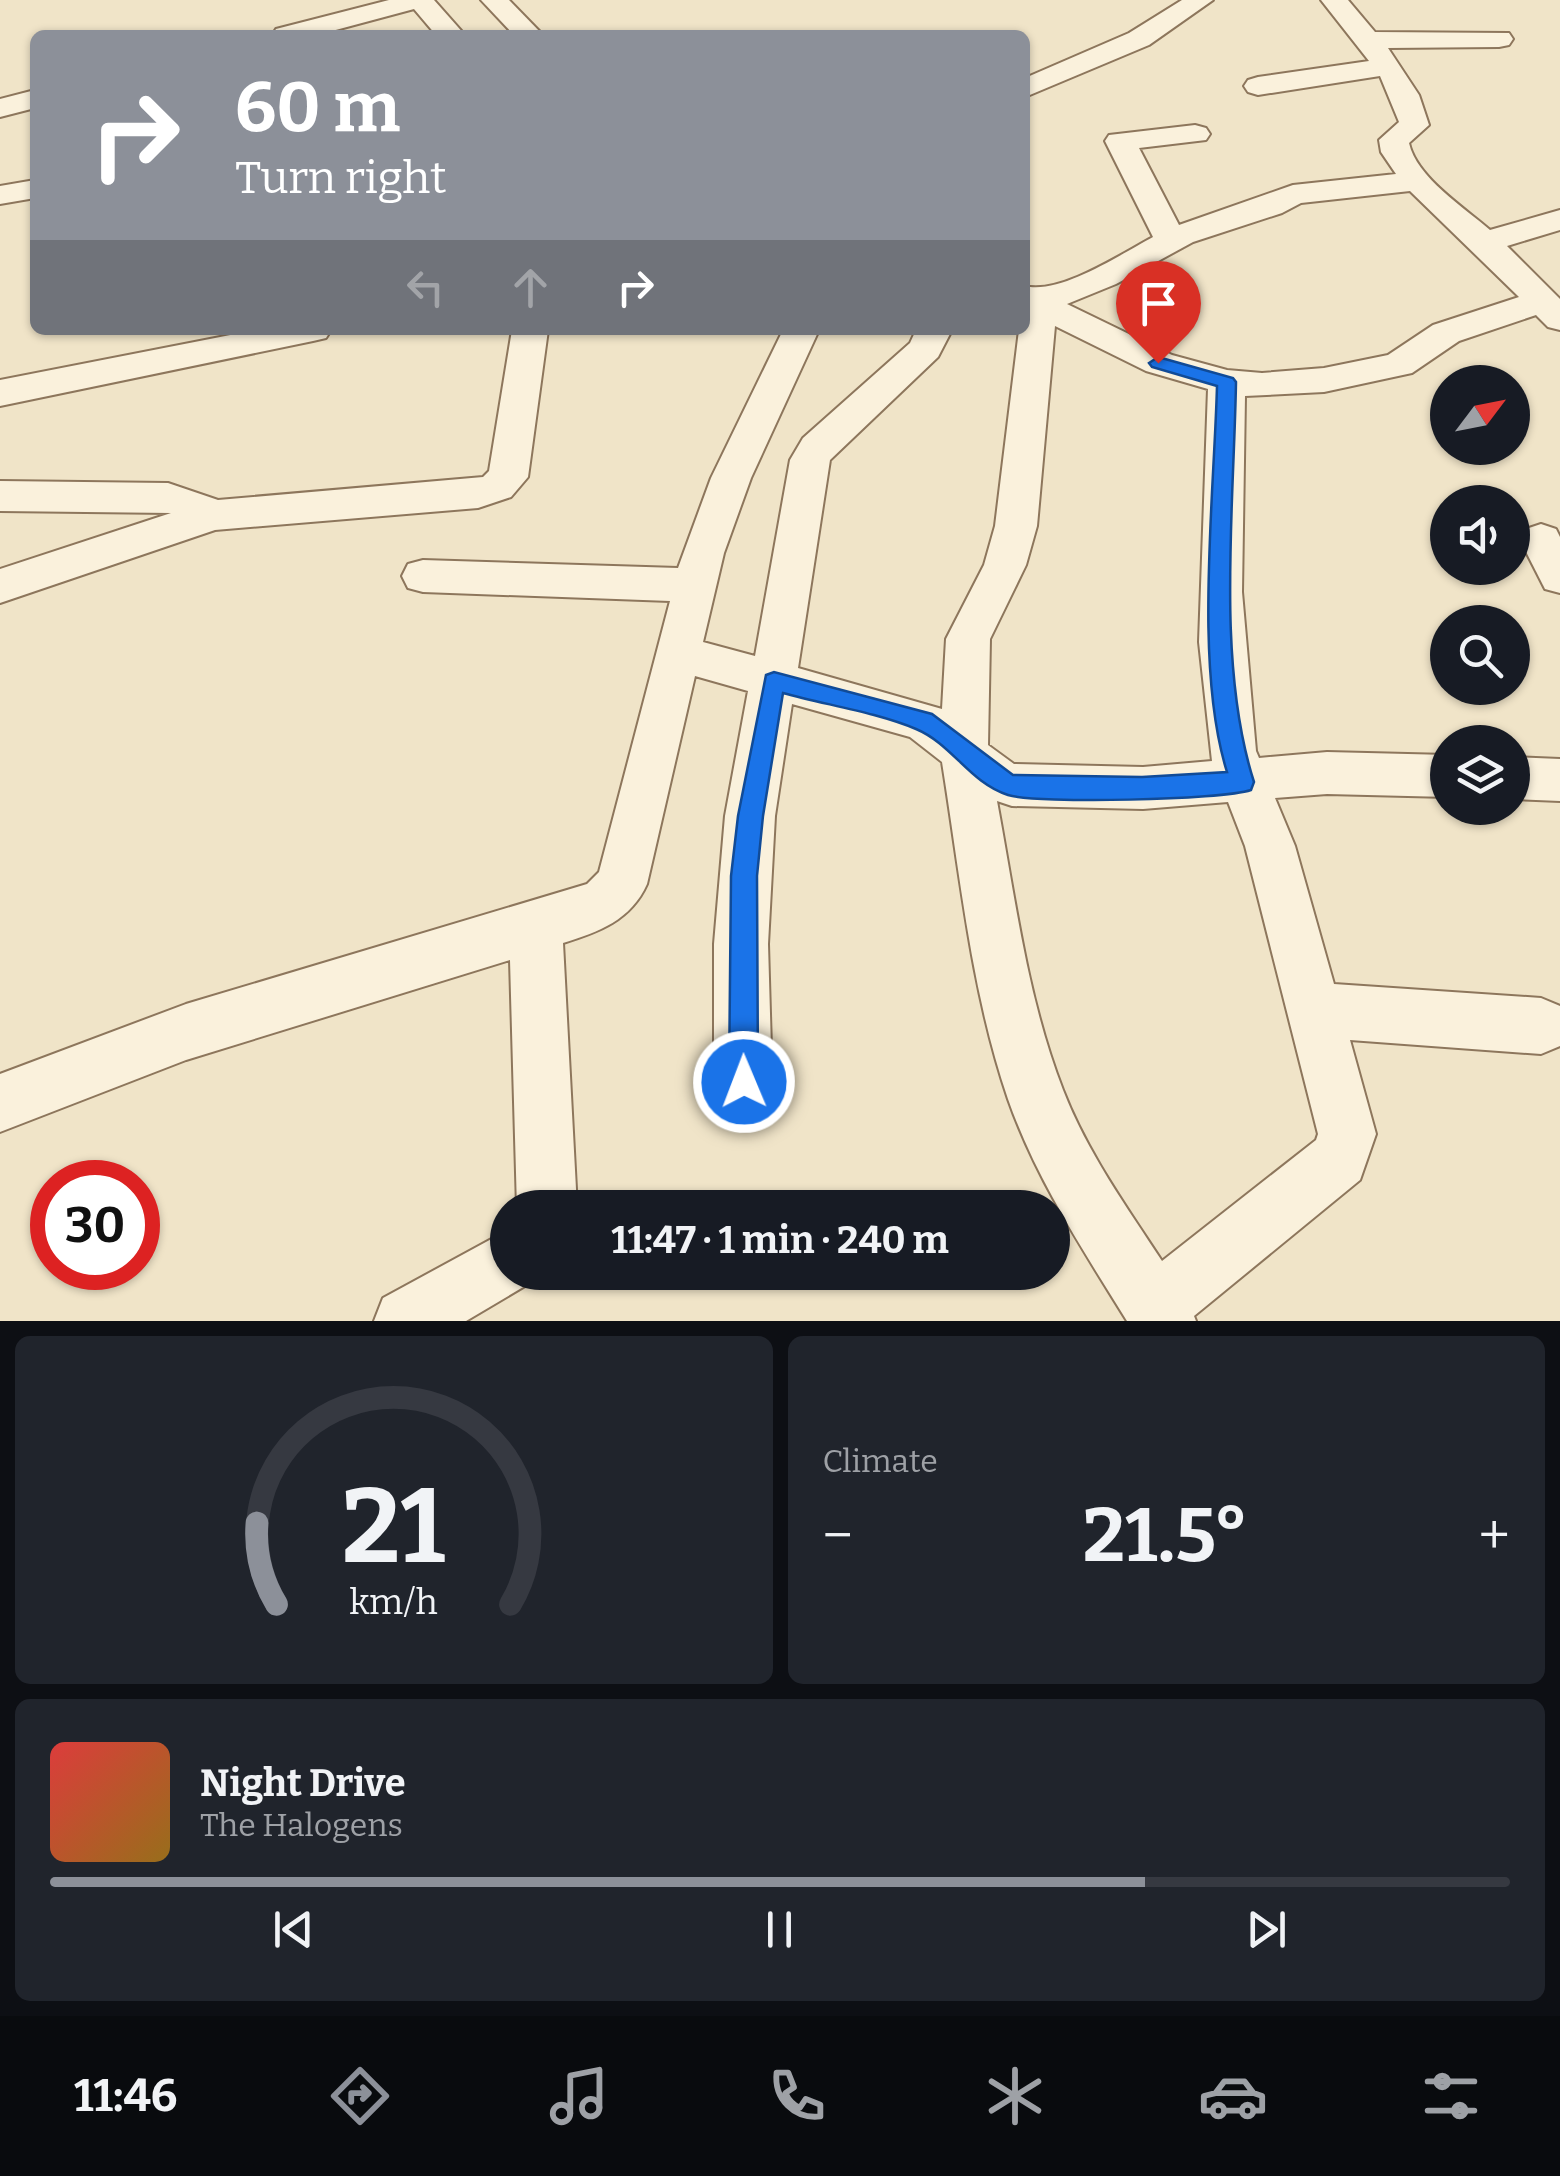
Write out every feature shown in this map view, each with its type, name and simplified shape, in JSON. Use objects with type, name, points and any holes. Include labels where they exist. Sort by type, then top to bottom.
[{"type":"street","points":[[305,30],[420,0],[447,30]]},
{"type":"street","points":[[494,0],[522,30]]},
{"type":"street","points":[[1030,86],[1139,40],[1200,0]]},
{"type":"street","points":[[1334,0],[1386,67],[1414,116],[1414,125],[1394,142],[1417,181],[1551,310]]},
{"type":"street","points":[[1366,40],[1499,39]]},
{"type":"street","points":[[1258,86],[1386,67]]},
{"type":"street","points":[[0,108],[30,100]]},
{"type":"street","points":[[1171,240],[1119,143],[1127,139],[1196,134]]},
{"type":"street","points":[[1033,300],[1104,276],[1171,240],[1296,194],[1417,181]]},
{"type":"street","points":[[0,195],[30,190]]},
{"type":"street","points":[[1484,242],[1560,220]]},
{"type":"street","points":[[1033,300],[1129,350],[1226,382],[1304,382],[1399,365],[1459,327],[1551,310]]},
{"type":"street","points":[[1030,334],[1033,300]]},
{"type":"street","points":[[0,393],[288,335]]},
{"type":"street","points":[[0,586],[213,515],[478,493],[498,487],[508,477],[529,335]]},
{"type":"street","points":[[0,1103],[186,1032],[536,927],[606,901],[621,884],[693,585],[717,514],[800,335]]},
{"type":"street","points":[[744,1082],[744,876],[750,816],[810,460],[821,444],[925,350],[932,335]]},
{"type":"street","points":[[1030,335],[1011,547],[968,639],[964,753],[1008,1001],[1037,1099],[1079,1188],[1160,1314],[1344,1151],[1347,1134],[1270,846],[1232,752],[1220,642],[1226,382]]},
{"type":"street","points":[[754,430],[821,444]]},
{"type":"street","points":[[0,496],[168,498],[188,502],[213,515]]},
{"type":"street","points":[[423,576],[693,585]]},
{"type":"street","points":[[677,653],[924,721],[993,778],[1012,786],[1142,788],[1327,774],[1430,776]]},
{"type":"street","points":[[1530,779],[1560,780]]},
{"type":"street","points":[[536,927],[546,1190]]},
{"type":"street","points":[[1314,1010],[1541,1026]]},
{"type":"street","points":[[406,1321],[490,1271]]},
{"type":"route","points":[[744,1082],[744,876],[750,816],[774,682],[924,721],[949,737],[993,778],[1012,786],[1142,788],[1242,782],[1232,752],[1220,642],[1226,382],[1158,363]]}]
